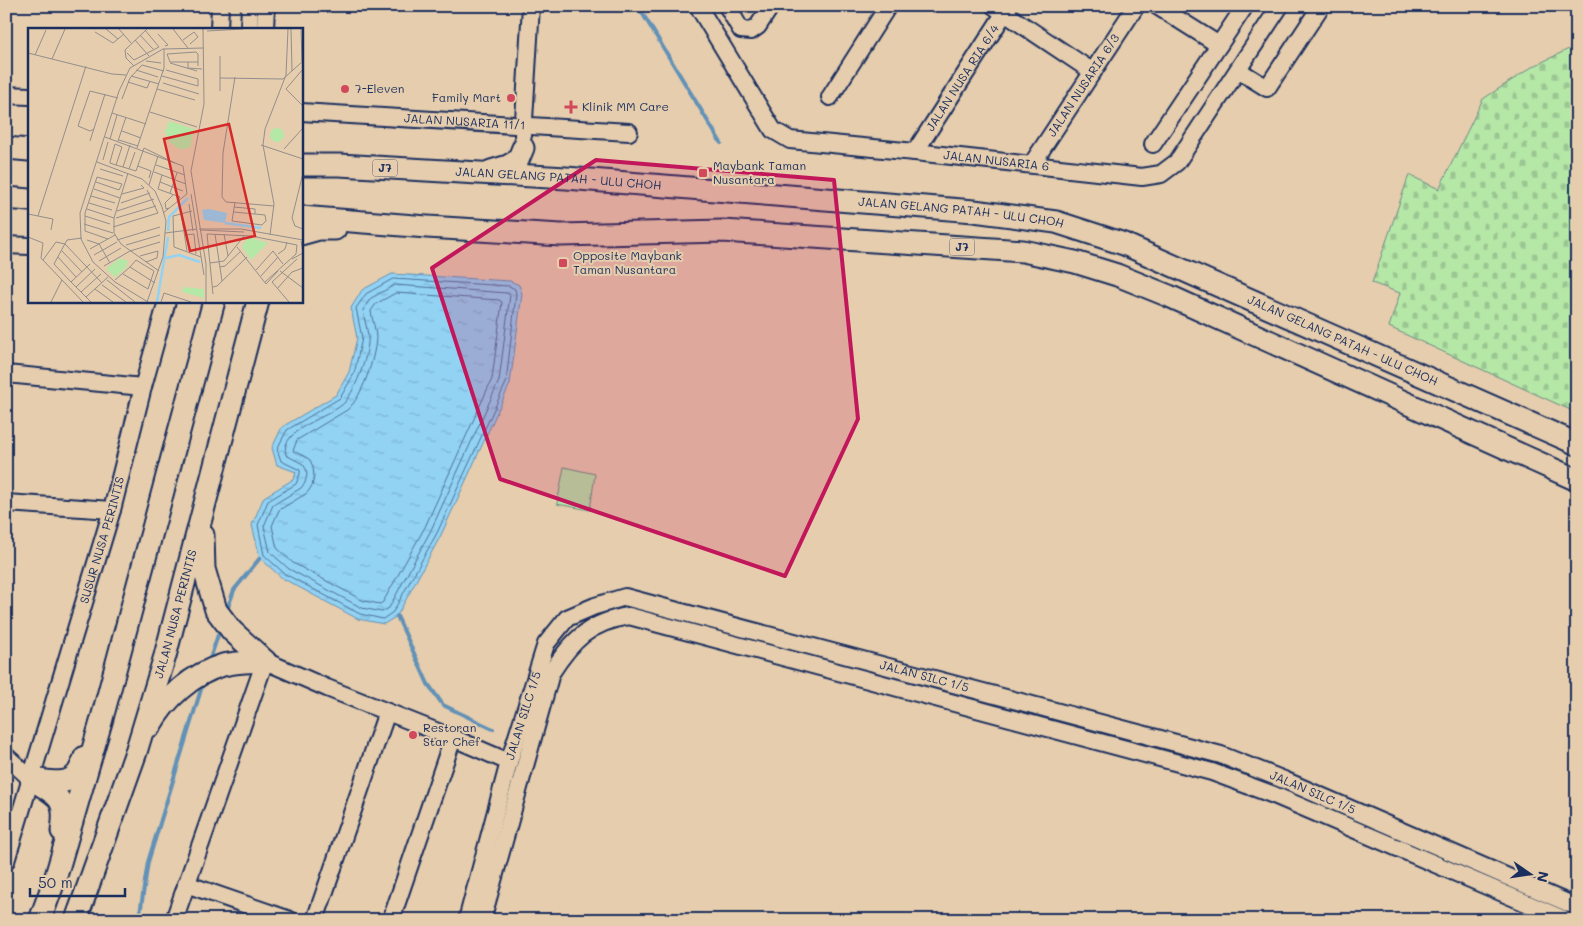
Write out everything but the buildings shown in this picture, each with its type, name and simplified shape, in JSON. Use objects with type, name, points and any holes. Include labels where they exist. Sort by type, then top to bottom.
[{"type":"main road","points":[[6,148],[28,150]]},
{"type":"main road","points":[[468,173],[495,171],[508,166],[518,160],[523,148]]},
{"type":"main road","points":[[523,148],[526,162],[532,168],[566,178]]},
{"type":"main road","name":"JALAN GELANG PATAH - ULU CHOH","points":[[302,165],[339,165],[566,178],[974,211],[1056,222],[1124,244],[1577,444]]},
{"type":"main road","points":[[6,198],[28,200]]},
{"type":"main road","name":"J7","points":[[302,217],[561,235],[723,231],[1022,251],[1075,262],[1117,275],[1577,480]]},
{"type":"main road","points":[[302,234],[320,229],[427,227]]},
{"type":"main road","points":[[40,920],[56,876],[101,722],[213,302]]},
{"type":"main road","name":"JALAN NUSA PERINTIS","points":[[76,920],[136,752],[165,656],[258,302]]},
{"type":"main road","points":[[202,514],[204,569],[216,610],[232,631],[265,661]]},
{"type":"main road","points":[[136,752],[157,714],[183,686],[202,674],[224,665],[265,661]]},
{"type":"main road","points":[[31,778],[64,782],[77,775],[101,722]]},
{"type":"main road","points":[[31,778],[61,801],[65,813],[56,876]]},
{"type":"street","points":[[219,28],[220,6]]},
{"type":"street","points":[[249,28],[250,6]]},
{"type":"street","points":[[264,28],[266,6]]},
{"type":"street","points":[[523,148],[531,6]]},
{"type":"street","name":"JALAN NUSARIA 6","points":[[698,6],[773,130],[790,140],[1142,177],[1161,174],[1177,162],[1280,6]]},
{"type":"street","points":[[727,6],[742,30],[751,31],[758,26],[771,6]]},
{"type":"street","points":[[830,97],[888,6]]},
{"type":"street","name":"JALAN NUSARIA 6/3","points":[[1032,164],[1136,6]]},
{"type":"street","points":[[1157,6],[1219,45]]},
{"type":"street","points":[[1153,144],[1244,6]]},
{"type":"street","points":[[1238,70],[1267,88],[1320,6]]},
{"type":"street","points":[[1003,8],[1093,72]]},
{"type":"street","name":"JALAN NUSA RIA 6/4","points":[[915,152],[1003,8]]},
{"type":"street","points":[[6,95],[28,96]]},
{"type":"street","name":"JALAN NUSARIA 11/1","points":[[302,112],[629,132]]},
{"type":"street","points":[[6,244],[28,246]]},
{"type":"street","name":"SUSUR NUSA PERINTIS","points":[[6,861],[112,510],[167,302]]},
{"type":"street","points":[[6,374],[143,387]]},
{"type":"street","points":[[6,503],[112,510]]},
{"type":"street","name":"JALAN SILC 1/5","points":[[467,920],[510,762],[546,644],[567,618],[594,606],[625,597],[1221,755],[1284,780],[1577,907]]},
{"type":"street","name":"JALAN SILC 1/5","points":[[482,920],[551,672],[566,650],[586,631],[611,619],[629,616],[1212,772],[1274,795],[1566,920]]},
{"type":"street","points":[[174,920],[265,661],[510,762]]},
{"type":"street","points":[[315,920],[387,712]]},
{"type":"street","points":[[391,920],[453,738]]},
{"type":"street","points":[[6,756],[31,778]]},
{"type":"street","points":[[186,884],[290,920]]},
{"type":"highlighted area","points":[[596,160],[834,180],[858,419],[785,576],[500,479],[432,268]]},
{"type":"green space","points":[[1577,45],[1577,413],[1389,327],[1400,293],[1372,283],[1409,175],[1439,189],[1483,99],[1532,67]]},
{"type":"green space","points":[[564,467],[595,474],[590,510],[557,504]]},
{"type":"water","points":[[392,274],[510,281],[519,285],[522,294],[510,384],[441,535],[397,616],[384,624],[358,619],[282,578],[260,558],[252,525],[264,497],[294,479],[296,472],[277,465],[272,448],[282,427],[336,395],[349,372],[357,338],[351,308],[362,290]]},
{"type":"waterway","points":[[638,6],[721,143]]},
{"type":"waterway","points":[[227,610],[234,590],[260,558]]},
{"type":"waterway","points":[[397,616],[428,684],[443,705],[493,729]]},
{"type":"waterway","points":[[209,662],[220,629]]},
{"type":"waterway","points":[[139,920],[148,862],[203,683]]},
{"type":"place","name":"7-Eleven","points":[[345,89]]},
{"type":"place","name":"Family Mart","points":[[511,98]]},
{"type":"place","name":"Klinik MM Care","points":[[571,107]]},
{"type":"place","name":"Maybank Taman Nusantara","points":[[703,173]]},
{"type":"place","name":"Opposite Maybank Taman Nusantara","points":[[563,263]]},
{"type":"place","name":"Restoran Star Chef","points":[[413,735]]}]
